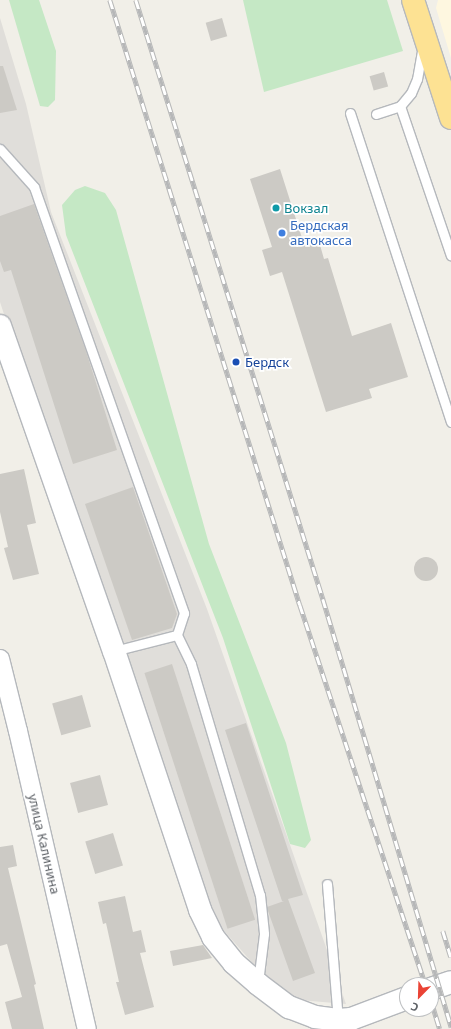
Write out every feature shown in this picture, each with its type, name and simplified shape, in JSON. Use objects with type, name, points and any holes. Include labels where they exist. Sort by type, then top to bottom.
[{"type":"highway","points":[[413,0],[451,118]]},
{"type":"street","points":[[0,326],[114,651],[200,910],[213,936],[234,963],[258,984],[289,1007],[315,1017],[348,1024],[399,1002]]},
{"type":"street","name":"улица Калинина","points":[[0,659],[20,738],[87,1029]]},
{"type":"street","points":[[439,986],[451,982]]},
{"type":"lane","points":[[376,114],[400,106],[411,93],[422,62],[423,32]]},
{"type":"lane","points":[[400,106],[451,256]]},
{"type":"lane","points":[[350,113],[451,422]]},
{"type":"lane","points":[[0,149],[34,187],[184,613],[177,635],[190,664],[260,895],[264,934],[258,984]]},
{"type":"lane","points":[[114,651],[177,635]]},
{"type":"lane","points":[[327,884],[348,1024]]},
{"type":"shaded area","points":[[438,0],[451,0],[451,58],[436,8]]},
{"type":"shaded area","points":[[0,18],[26,104],[51,212],[207,609],[346,1004],[299,1000],[272,985],[204,908],[66,502],[0,302]]},
{"type":"green space","points":[[9,0],[39,0],[56,51],[55,100],[48,107],[40,106]]},
{"type":"green space","points":[[243,0],[387,0],[403,51],[264,92]]},
{"type":"green space","points":[[85,186],[105,193],[116,210],[209,544],[286,743],[311,840],[305,848],[290,844],[223,638],[66,235],[62,205],[75,190]]},
{"type":"building","points":[[222,18],[227,36],[211,41],[206,23]]},
{"type":"building","points":[[0,66],[3,66],[17,110],[0,113]]},
{"type":"building","points":[[384,72],[388,86],[374,91],[370,76]]},
{"type":"building","points":[[280,169],[302,238],[320,245],[324,259],[328,258],[352,336],[391,323],[408,377],[369,389],[372,398],[326,412],[282,272],[270,276],[262,250],[272,247],[250,179]]},
{"type":"building","points":[[34,204],[86,351],[117,450],[73,464],[11,270],[4,272],[0,261],[0,216]]},
{"type":"building","points":[[24,469],[36,523],[27,525],[39,574],[13,580],[4,548],[8,547],[0,512],[0,474]]},
{"type":"building","points":[[133,487],[177,614],[172,628],[132,640],[85,504]]},
{"type":"building","points":[[426,557],[435,560],[438,569],[435,578],[426,581],[417,578],[414,569],[417,560]]},
{"type":"building","points":[[172,664],[255,920],[228,929],[144,673]]},
{"type":"building","points":[[82,695],[91,727],[61,735],[52,704]]},
{"type":"building","points":[[246,723],[303,895],[288,899],[315,973],[293,981],[267,907],[284,901],[282,901],[225,730]]},
{"type":"building","points":[[100,775],[108,805],[78,813],[70,783]]},
{"type":"building","points":[[113,833],[123,866],[95,874],[85,841]]},
{"type":"building","points":[[13,845],[17,866],[8,868],[36,984],[34,985],[44,1029],[12,1029],[5,1002],[22,997],[7,944],[0,946],[0,847]]},
{"type":"building","points":[[125,896],[133,932],[141,930],[146,952],[140,953],[154,1007],[125,1015],[116,982],[119,982],[106,923],[103,924],[98,902]]},
{"type":"building","points":[[203,945],[212,958],[173,966],[170,951]]},
{"type":"railway","points":[[110,0],[300,605],[423,977]]},
{"type":"railway","points":[[136,0],[323,599],[451,1027]]},
{"type":"railway","points":[[443,931],[451,957]]},
{"type":"railway","points":[[436,1017],[440,1029]]},
{"type":"place","name":"Вокзал","points":[[276,208]]},
{"type":"place","name":"Бердская автокасса","points":[[282,233]]},
{"type":"place","name":"Бердск","points":[[236,362]]}]
